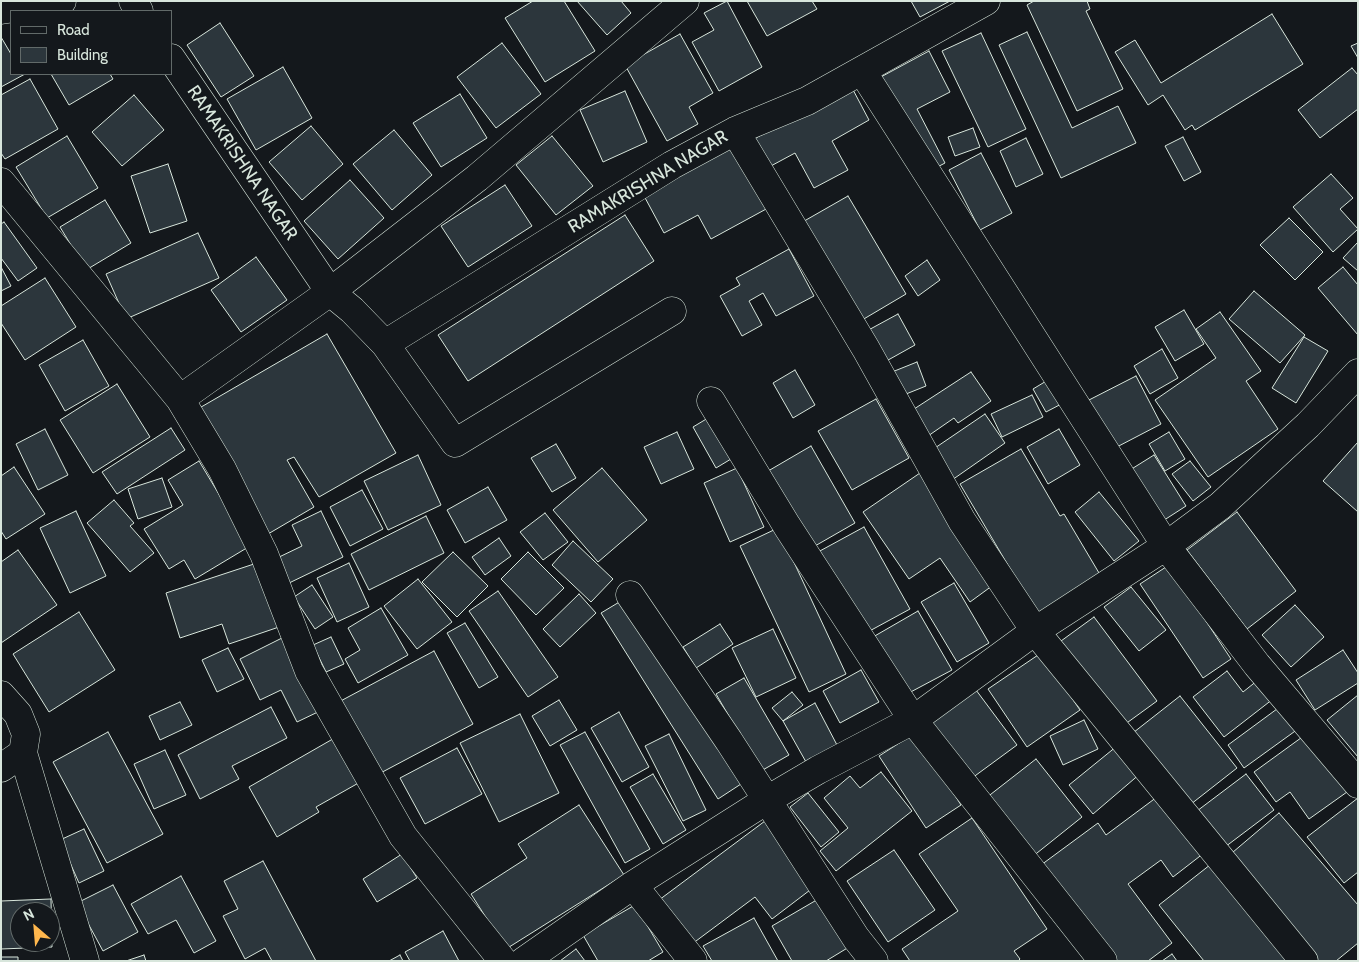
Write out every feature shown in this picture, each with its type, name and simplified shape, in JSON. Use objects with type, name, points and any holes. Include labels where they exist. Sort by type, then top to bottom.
[{"type":"street","points":[[1,10],[62,1]]},
{"type":"street","points":[[180,399],[330,292],[477,178],[685,1]]},
{"type":"street","name":"RAMAKRISHNA NAGAR","points":[[172,59],[330,292],[352,310],[385,344],[672,164],[735,131],[807,101],[986,1]]},
{"type":"street","points":[[862,71],[1166,546],[1257,665],[1358,784]]},
{"type":"street","points":[[735,131],[866,349],[962,520],[1035,631],[1304,961]]},
{"type":"street","points":[[1,182],[180,399],[222,469],[264,554],[308,671],[403,836],[504,961]]},
{"type":"street","points":[[385,344],[455,443],[672,310]]},
{"type":"street","points":[[524,961],[633,885],[767,800],[818,770],[913,720],[1035,631],[1166,546],[1220,506],[1308,425],[1358,373]]},
{"type":"street","points":[[712,401],[787,526],[913,720],[1103,961]]},
{"type":"street","points":[[630,594],[856,938],[874,961]]},
{"type":"street","points":[[1,695],[18,714],[26,734],[12,760],[85,961]]},
{"type":"street","points":[[633,885],[692,961]]},
{"type":"building","points":[[533,1],[564,1],[595,51],[545,82],[505,18]]},
{"type":"building","points":[[577,1],[621,1],[631,13],[607,35]]},
{"type":"building","points":[[727,1],[762,67],[719,91],[692,42],[714,30],[704,13]]},
{"type":"building","points":[[747,1],[812,1],[817,9],[767,36]]},
{"type":"building","points":[[911,1],[950,1],[920,17]]},
{"type":"building","points":[[1034,1],[1087,1],[1090,9],[1086,11],[1123,89],[1077,111],[1027,5]]},
{"type":"building","points":[[1272,14],[1303,64],[1195,130],[1192,125],[1185,130],[1163,95],[1148,105],[1115,52],[1135,40],[1161,83]]},
{"type":"building","points":[[220,23],[254,76],[221,97],[187,45]]},
{"type":"building","points":[[1027,32],[1072,128],[1118,106],[1136,143],[1061,178],[999,45]]},
{"type":"building","points":[[981,33],[1026,129],[988,147],[942,51]]},
{"type":"building","points":[[680,34],[713,93],[689,107],[698,124],[667,141],[625,65]]},
{"type":"building","points":[[1,37],[10,52],[10,75],[23,75],[1,87]]},
{"type":"building","points":[[502,43],[541,94],[496,128],[457,77]]},
{"type":"building","points":[[1358,43],[1358,58],[1351,46]]},
{"type":"building","points":[[929,51],[950,92],[917,109],[945,163],[928,172],[879,78]]},
{"type":"building","points":[[283,67],[312,118],[256,150],[227,99]]},
{"type":"building","points":[[1352,68],[1358,75],[1358,109],[1320,138],[1298,110]]},
{"type":"building","points":[[52,75],[111,75],[113,79],[69,105]]},
{"type":"building","points":[[30,79],[58,129],[5,159],[1,153],[1,95]]},
{"type":"building","points":[[851,86],[869,120],[832,141],[848,170],[814,188],[795,153],[769,167],[754,139]]},
{"type":"building","points":[[625,91],[647,142],[603,162],[580,110]]},
{"type":"building","points":[[460,94],[487,138],[441,167],[413,123]]},
{"type":"building","points":[[134,95],[164,130],[122,166],[92,132]]},
{"type":"building","points":[[311,126],[343,164],[302,200],[269,162]]},
{"type":"building","points":[[973,128],[980,147],[955,156],[948,137]]},
{"type":"building","points":[[394,130],[432,175],[392,210],[353,164]]},
{"type":"building","points":[[67,136],[98,188],[47,218],[16,167]]},
{"type":"building","points":[[552,136],[593,186],[556,215],[516,165]]},
{"type":"building","points":[[1183,137],[1201,172],[1184,181],[1165,146]]},
{"type":"building","points":[[1026,138],[1043,174],[1016,187],[1000,151]]},
{"type":"building","points":[[733,145],[768,208],[711,239],[698,215],[664,233],[643,194]]},
{"type":"building","points":[[981,153],[1012,213],[980,230],[949,170]]},
{"type":"building","points":[[168,164],[187,221],[150,233],[131,176]]},
{"type":"building","points":[[1331,174],[1353,198],[1340,209],[1358,229],[1333,252],[1293,207]]},
{"type":"building","points":[[350,180],[384,218],[338,259],[304,221]]},
{"type":"building","points":[[505,185],[532,226],[468,267],[441,226]]},
{"type":"building","points":[[848,196],[906,294],[857,323],[799,224]]},
{"type":"building","points":[[105,200],[131,243],[86,270],[60,227]]},
{"type":"building","points":[[625,215],[654,261],[468,381],[438,335]]},
{"type":"building","points":[[1289,218],[1323,252],[1295,280],[1260,245]]},
{"type":"building","points":[[4,222],[37,268],[18,281],[1,258],[1,224]]},
{"type":"building","points":[[198,233],[219,278],[126,319],[106,274]]},
{"type":"building","points":[[1358,242],[1358,271],[1343,258]]},
{"type":"building","points":[[789,249],[814,296],[776,316],[763,293],[749,301],[762,325],[742,336],[720,296],[740,285],[736,278]]},
{"type":"building","points":[[256,257],[287,300],[241,332],[211,290]]},
{"type":"building","points":[[927,260],[940,280],[918,296],[905,276]]},
{"type":"building","points":[[1,267],[11,286],[1,291]]},
{"type":"building","points":[[1343,267],[1358,285],[1358,335],[1318,288]]},
{"type":"building","points":[[45,278],[76,327],[25,360],[1,323],[1,306]]},
{"type":"building","points":[[1254,291],[1305,335],[1280,363],[1229,319]]},
{"type":"building","points":[[1184,310],[1204,344],[1175,361],[1155,327]]},
{"type":"building","points":[[1220,312],[1261,371],[1246,381],[1278,429],[1208,477],[1155,400],[1216,358],[1196,329]]},
{"type":"building","points":[[898,314],[915,345],[881,364],[863,333]]},
{"type":"building","points":[[327,334],[396,453],[319,497],[294,457],[287,460],[314,507],[268,534],[196,410]]},
{"type":"building","points":[[1304,337],[1328,351],[1296,403],[1272,388]]},
{"type":"building","points":[[83,340],[109,386],[65,411],[39,365]]},
{"type":"building","points":[[1162,349],[1178,378],[1150,394],[1134,366]]},
{"type":"building","points":[[917,362],[926,386],[901,396],[892,372]]},
{"type":"building","points":[[795,370],[815,405],[793,418],[773,383]]},
{"type":"building","points":[[971,372],[991,401],[958,423],[954,418],[928,436],[911,411]]},
{"type":"building","points":[[1136,376],[1161,424],[1113,449],[1087,401]]},
{"type":"building","points":[[1053,377],[1067,401],[1046,412],[1033,389]]},
{"type":"building","points":[[117,384],[150,437],[93,473],[60,420]]},
{"type":"building","points":[[1032,395],[1043,417],[1002,437],[991,414]]},
{"type":"building","points":[[876,399],[909,458],[852,490],[818,431]]},
{"type":"building","points":[[985,414],[1005,443],[952,480],[932,450]]},
{"type":"building","points":[[708,418],[731,459],[716,468],[693,427]]},
{"type":"building","points":[[171,428],[185,450],[117,494],[102,472]]},
{"type":"building","points":[[45,429],[68,475],[38,490],[16,444]]},
{"type":"building","points":[[1059,429],[1080,465],[1048,484],[1027,447]]},
{"type":"building","points":[[677,432],[694,469],[661,484],[644,447]]},
{"type":"building","points":[[1169,432],[1185,459],[1165,471],[1149,444]]},
{"type":"building","points":[[1358,442],[1358,512],[1323,481]]},
{"type":"building","points":[[556,444],[576,478],[552,492],[531,458]]},
{"type":"building","points":[[811,446],[855,523],[808,550],[763,474]]},
{"type":"building","points":[[1021,449],[1060,516],[1064,514],[1102,578],[1038,616],[960,484]]},
{"type":"building","points":[[418,455],[441,505],[388,530],[364,481]]},
{"type":"building","points":[[1154,455],[1186,506],[1155,526],[1122,475]]},
{"type":"building","points":[[199,461],[250,546],[195,579],[184,560],[169,569],[144,529],[183,505],[168,480]]},
{"type":"building","points":[[1190,461],[1211,487],[1193,501],[1172,474]]},
{"type":"building","points":[[14,467],[45,514],[6,539],[1,531],[1,476]]},
{"type":"building","points":[[602,468],[647,520],[598,562],[553,510]]},
{"type":"building","points":[[737,468],[764,527],[730,542],[704,483]]},
{"type":"building","points":[[920,473],[996,583],[970,602],[940,558],[909,579],[863,512]]},
{"type":"building","points":[[162,478],[172,507],[138,519],[128,489]]},
{"type":"building","points":[[488,487],[507,520],[465,543],[447,510]]},
{"type":"building","points":[[362,490],[383,529],[350,546],[330,507]]},
{"type":"building","points":[[1099,492],[1139,541],[1114,561],[1075,512]]},
{"type":"building","points":[[114,500],[134,523],[130,526],[154,553],[130,572],[87,523]]},
{"type":"building","points":[[76,511],[106,576],[70,593],[40,528]]},
{"type":"building","points":[[321,511],[343,557],[287,584],[275,559],[302,546],[292,525]]},
{"type":"building","points":[[1237,512],[1296,591],[1247,629],[1187,550]]},
{"type":"building","points":[[545,513],[568,542],[543,560],[520,532]]},
{"type":"building","points":[[426,516],[444,553],[369,590],[351,554]]},
{"type":"building","points":[[864,527],[910,609],[864,634],[818,552]]},
{"type":"building","points":[[778,528],[846,674],[809,692],[740,546]]},
{"type":"building","points":[[499,538],[511,556],[485,575],[472,557]]},
{"type":"building","points":[[573,541],[613,579],[591,602],[552,565]]},
{"type":"building","points":[[18,550],[57,605],[1,643],[1,562]]},
{"type":"building","points":[[453,552],[488,586],[457,617],[422,582]]},
{"type":"building","points":[[528,552],[564,588],[536,615],[501,579]]},
{"type":"building","points":[[257,563],[279,627],[229,644],[222,624],[180,638],[166,593]]},
{"type":"building","points":[[349,563],[369,607],[337,622],[317,578]]},
{"type":"building","points":[[1169,565],[1231,659],[1203,678],[1140,584]]},
{"type":"building","points":[[418,579],[452,622],[417,649],[384,606]]},
{"type":"building","points":[[954,583],[989,643],[957,662],[921,602]]},
{"type":"building","points":[[312,585],[333,617],[315,629],[294,597]]},
{"type":"building","points":[[1131,587],[1166,630],[1139,651],[1104,607]]},
{"type":"building","points":[[498,591],[558,677],[528,697],[469,611]]},
{"type":"building","points":[[579,594],[596,613],[560,647],[543,629]]},
{"type":"building","points":[[626,598],[741,784],[718,799],[601,613]]},
{"type":"building","points":[[1295,605],[1324,637],[1291,667],[1262,635]]},
{"type":"building","points":[[381,608],[408,655],[358,683],[345,659],[360,650],[348,628]]},
{"type":"building","points":[[918,611],[952,670],[905,695],[873,637]]},
{"type":"building","points":[[79,612],[115,670],[49,712],[13,654]]},
{"type":"building","points":[[1094,617],[1157,701],[1124,725],[1061,641]]},
{"type":"building","points":[[465,623],[498,677],[479,688],[447,633]]},
{"type":"building","points":[[720,624],[733,644],[696,668],[683,647]]},
{"type":"building","points":[[773,629],[796,678],[756,697],[732,648]]},
{"type":"building","points":[[286,636],[322,710],[297,722],[281,690],[260,700],[240,659]]},
{"type":"building","points":[[331,637],[344,664],[326,672],[313,645]]},
{"type":"building","points":[[228,648],[244,679],[217,692],[202,660]]},
{"type":"building","points":[[1343,650],[1358,673],[1358,683],[1315,710],[1296,680]]},
{"type":"building","points":[[434,651],[473,724],[373,777],[335,704]]},
{"type":"building","points":[[1041,653],[1080,710],[1027,747],[988,689]]},
{"type":"building","points":[[861,670],[879,702],[840,723],[823,691]]},
{"type":"building","points":[[1227,671],[1243,692],[1258,680],[1273,699],[1224,737],[1193,697]]},
{"type":"building","points":[[744,678],[789,755],[761,771],[716,694]]},
{"type":"building","points":[[976,690],[1017,745],[968,781],[927,726]]},
{"type":"building","points":[[792,692],[803,705],[783,721],[772,708]]},
{"type":"building","points":[[1358,695],[1358,757],[1327,720]]},
{"type":"building","points":[[1180,696],[1237,768],[1186,808],[1129,736]]},
{"type":"building","points":[[559,700],[577,730],[550,746],[532,716]]},
{"type":"building","points":[[180,702],[192,725],[160,740],[149,716]]},
{"type":"building","points":[[815,703],[837,745],[806,762],[783,721]]},
{"type":"building","points":[[1281,706],[1298,729],[1244,768],[1228,745]]},
{"type":"building","points":[[271,707],[287,738],[232,766],[239,779],[200,799],[178,755]]},
{"type":"building","points":[[619,712],[649,767],[622,782],[591,728]]},
{"type":"building","points":[[520,714],[559,793],[499,822],[460,743]]},
{"type":"building","points":[[1084,720],[1098,749],[1063,765],[1050,736]]},
{"type":"building","points":[[108,732],[163,834],[107,863],[53,762]]},
{"type":"building","points":[[585,732],[650,849],[625,863],[560,745]]},
{"type":"building","points":[[915,733],[961,805],[926,828],[879,756]]},
{"type":"building","points":[[669,734],[706,810],[683,821],[645,746]]},
{"type":"building","points":[[1305,735],[1347,792],[1309,819],[1290,792],[1276,802],[1254,772]]},
{"type":"building","points":[[338,736],[362,781],[316,807],[319,812],[277,837],[249,787]]},
{"type":"building","points":[[1117,746],[1141,773],[1093,814],[1069,785]]},
{"type":"building","points":[[457,748],[482,794],[425,824],[400,778]]},
{"type":"building","points":[[165,750],[186,795],[154,809],[134,764]]},
{"type":"building","points":[[1036,759],[1082,817],[1032,857],[986,798]]},
{"type":"building","points":[[881,772],[912,811],[836,871],[820,851],[848,828],[824,798],[850,776],[860,788]]},
{"type":"building","points":[[653,774],[686,830],[663,844],[630,787]]},
{"type":"building","points":[[1246,774],[1274,810],[1221,850],[1193,814]]},
{"type":"building","points":[[808,793],[839,832],[821,847],[790,807]]},
{"type":"building","points":[[1161,794],[1204,853],[1173,877],[1161,860],[1128,884],[1172,943],[1148,961],[1112,961],[1041,865],[1098,823],[1106,835]]},
{"type":"building","points":[[1358,798],[1358,872],[1344,883],[1307,837]]},
{"type":"building","points":[[579,805],[624,875],[506,949],[471,894],[527,858],[518,844]]},
{"type":"building","points":[[1279,813],[1358,905],[1358,943],[1336,961],[1313,961],[1226,858]]},
{"type":"building","points":[[972,818],[1047,929],[1014,951],[1020,959],[1018,961],[910,961],[902,949],[958,911],[919,854]]},
{"type":"building","points":[[765,821],[814,887],[772,919],[755,897],[692,944],[659,900]]},
{"type":"building","points":[[84,829],[104,871],[79,883],[60,840]]},
{"type":"building","points":[[894,850],[935,910],[888,942],[847,881]]},
{"type":"building","points":[[402,854],[417,878],[377,902],[363,879]]},
{"type":"building","points":[[263,861],[316,961],[272,961],[265,948],[245,959],[223,916],[238,909],[224,881]]},
{"type":"building","points":[[1215,861],[1293,961],[1204,961],[1159,905]]},
{"type":"building","points":[[181,876],[216,941],[194,953],[176,920],[148,934],[131,904]]},
{"type":"building","points":[[113,885],[138,932],[103,951],[77,903]]},
{"type":"building","points":[[820,898],[849,947],[826,961],[792,961],[772,926]]},
{"type":"building","points":[[51,899],[51,902],[10,902],[10,949],[1,949],[1,901]]},
{"type":"building","points":[[635,905],[663,952],[648,961],[598,961],[583,935]]},
{"type":"building","points":[[754,918],[778,961],[712,961],[703,946]]},
{"type":"building","points":[[443,931],[459,961],[410,961],[405,952]]},
{"type":"building","points":[[576,949],[585,961],[560,961]]},
{"type":"building","points":[[1172,954],[1177,961],[1162,961]]},
{"type":"building","points":[[144,955],[146,961],[126,961]]},
{"type":"building","points":[[400,955],[403,961],[389,961]]},
{"type":"building","points":[[1,957],[18,957],[18,961],[1,961]]}]
